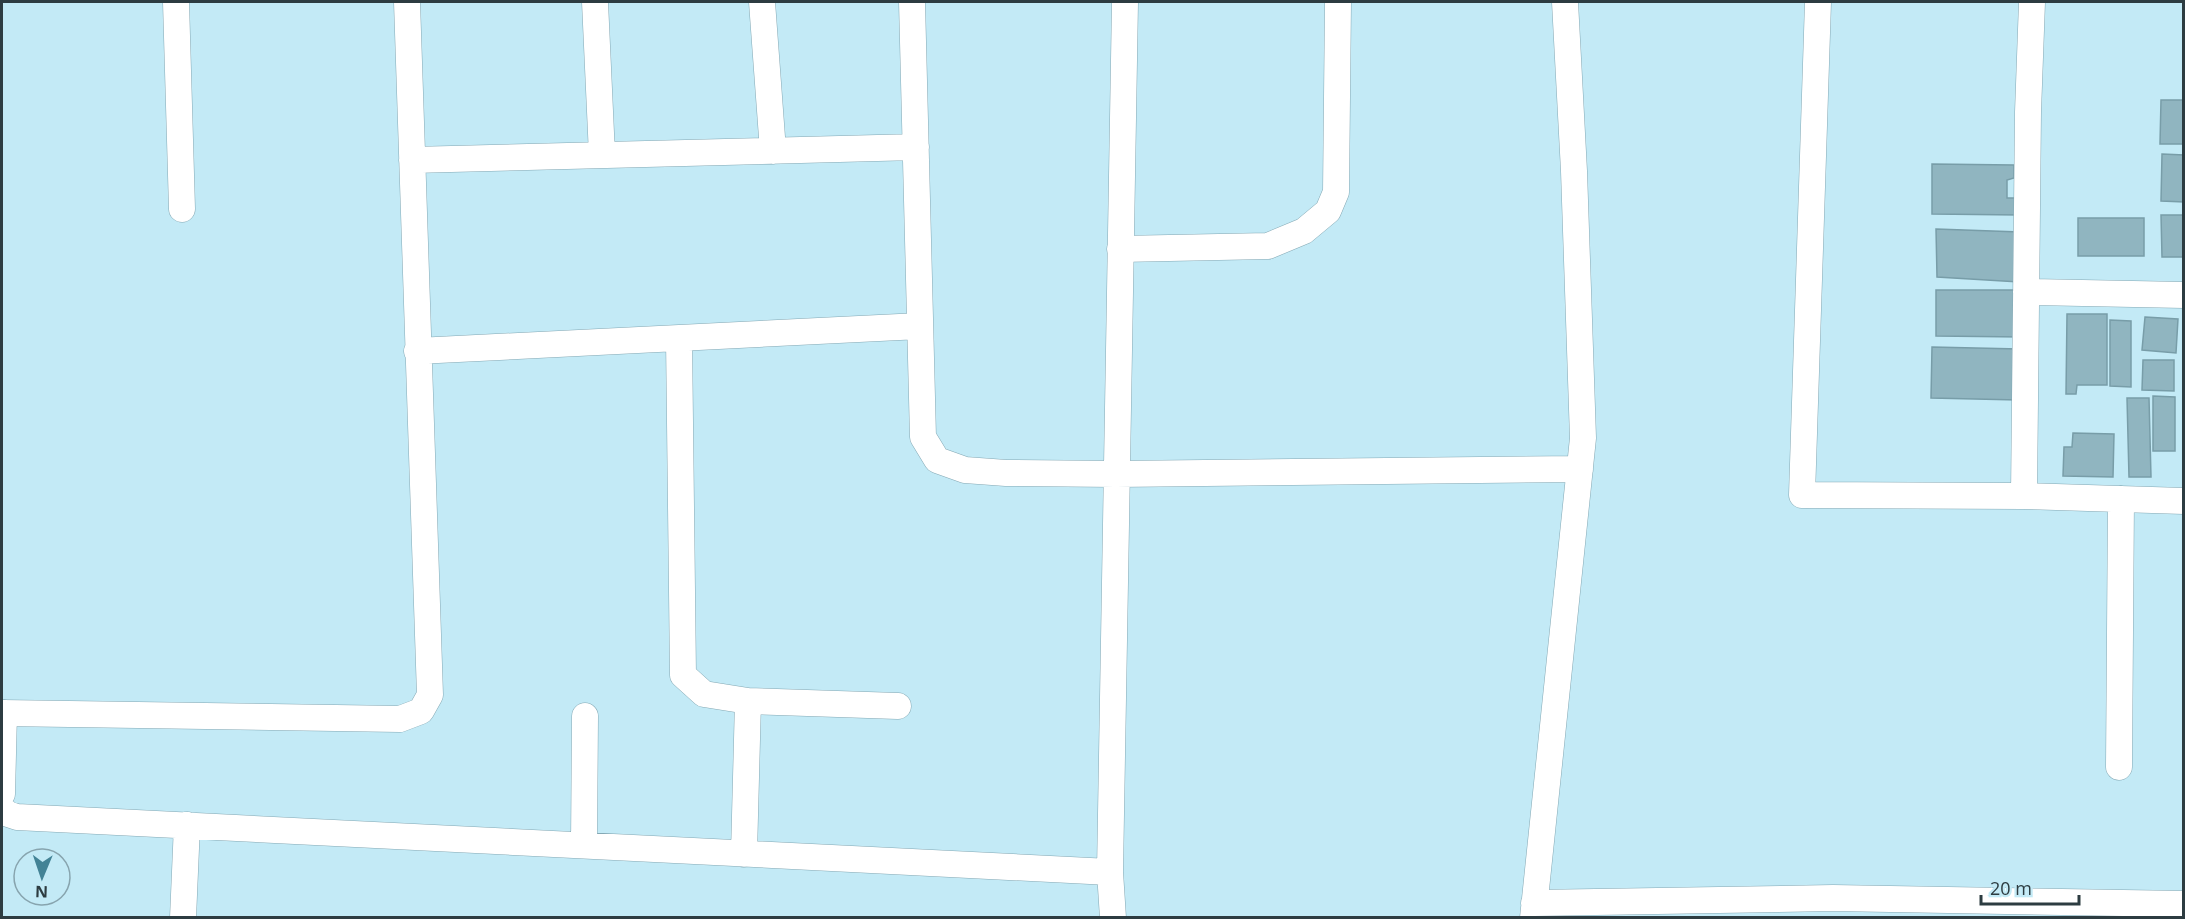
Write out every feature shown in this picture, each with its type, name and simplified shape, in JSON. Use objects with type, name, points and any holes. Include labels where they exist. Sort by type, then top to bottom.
[{"type":"street","points":[[176,2],[182,209]]},
{"type":"street","points":[[2,794],[3,713],[400,719],[421,711],[430,695],[407,2]]},
{"type":"street","points":[[596,2],[602,155]]},
{"type":"street","points":[[762,2],[773,151]]},
{"type":"street","points":[[912,2],[923,436],[937,460],[965,470],[1005,473],[1580,469]]},
{"type":"street","points":[[1113,918],[1110,872],[1125,2]]},
{"type":"street","points":[[1120,249],[1268,246],[1304,231],[1328,211],[1336,192],[1338,2]]},
{"type":"street","points":[[1565,2],[1574,171],[1582,426],[1580,469],[1533,910],[2184,904]]},
{"type":"street","points":[[1818,2],[1802,495],[2024,496],[2184,501]]},
{"type":"street","points":[[2024,496],[2028,112],[2032,2]]},
{"type":"street","points":[[412,160],[916,147]]},
{"type":"street","points":[[2026,292],[2184,295]]},
{"type":"street","points":[[417,351],[920,326]]},
{"type":"street","points":[[679,338],[683,675],[704,694],[748,700],[898,706]]},
{"type":"street","points":[[2119,767],[2121,499]]},
{"type":"street","points":[[744,854],[748,700]]},
{"type":"street","points":[[584,845],[585,716]]},
{"type":"street","points":[[2,809],[17,817],[1110,872]]},
{"type":"street","points":[[183,918],[187,825]]},
{"type":"building","points":[[2161,100],[2184,100],[2184,144],[2160,144]]},
{"type":"building","points":[[2162,154],[2184,155],[2184,202],[2161,201]]},
{"type":"building","points":[[1932,164],[2014,165],[2014,178],[2007,180],[2007,198],[2020,198],[2019,215],[1932,214]]},
{"type":"building","points":[[2161,215],[2184,215],[2184,257],[2162,257]]},
{"type":"building","points":[[2078,218],[2144,218],[2144,256],[2078,256]]},
{"type":"building","points":[[1936,229],[2020,232],[2019,282],[1937,277]]},
{"type":"building","points":[[1936,290],[2022,290],[2022,337],[1936,336]]},
{"type":"building","points":[[2067,314],[2107,314],[2107,385],[2077,385],[2076,394],[2066,394]]},
{"type":"building","points":[[2145,317],[2178,319],[2176,353],[2142,350]]},
{"type":"building","points":[[2110,320],[2131,321],[2131,387],[2110,386]]},
{"type":"building","points":[[1932,347],[2019,349],[2018,400],[1931,398]]},
{"type":"building","points":[[2143,360],[2174,360],[2174,391],[2142,390]]},
{"type":"building","points":[[2153,396],[2175,397],[2175,451],[2153,451]]},
{"type":"building","points":[[2127,398],[2149,398],[2151,477],[2129,477]]},
{"type":"building","points":[[2073,433],[2114,434],[2113,477],[2063,476],[2064,447],[2072,447]]}]
